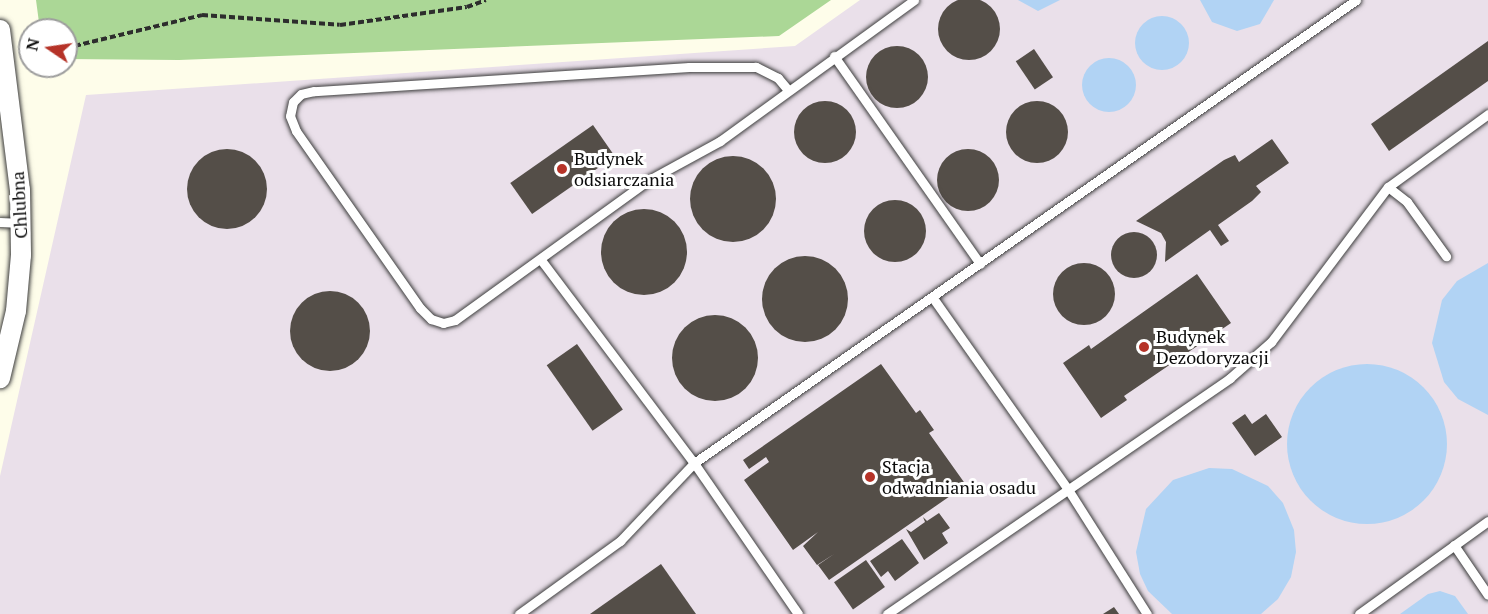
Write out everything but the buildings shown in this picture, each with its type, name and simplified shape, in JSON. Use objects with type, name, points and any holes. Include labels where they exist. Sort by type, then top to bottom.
[{"type":"street","name":"Chlubna","points":[[0,30],[21,224],[16,311],[0,378]]},
{"type":"lane","points":[[788,90],[768,71],[732,65],[314,91],[301,94],[293,102],[290,116],[296,131],[431,319],[443,323],[455,320],[541,260],[647,180],[720,141],[914,0]]},
{"type":"lane","points":[[519,614],[620,541],[694,463],[1356,0]]},
{"type":"lane","points":[[834,56],[980,264]]},
{"type":"lane","points":[[887,614],[1230,378],[1271,342],[1388,187],[1488,114]]},
{"type":"lane","points":[[1388,187],[1407,202],[1446,256]]},
{"type":"lane","points":[[0,222],[21,224]]},
{"type":"lane","points":[[541,260],[694,463],[798,614]]},
{"type":"lane","points":[[933,298],[1067,488],[1147,614]]},
{"type":"lane","points":[[1359,614],[1488,521]]},
{"type":"lane","points":[[1454,546],[1488,595]]},
{"type":"path","points":[[78,45],[202,15],[340,25],[467,7],[486,0]]},
{"type":"shaded area","points":[[860,0],[1488,0],[1488,614],[0,614],[0,476],[86,95],[795,46]]},
{"type":"green space","points":[[36,0],[831,0],[779,36],[179,60],[78,59],[78,18],[38,18]]},
{"type":"water","points":[[1018,0],[1060,0],[1038,11]]},
{"type":"water","points":[[1200,0],[1274,0],[1260,24],[1237,31],[1212,22]]},
{"type":"water","points":[[1157,16],[1167,16],[1177,20],[1185,28],[1189,43],[1185,58],[1177,66],[1167,70],[1157,70],[1147,66],[1139,58],[1135,48],[1135,38],[1139,28],[1147,20]]},
{"type":"water","points":[[1104,58],[1114,58],[1124,62],[1132,70],[1136,85],[1132,100],[1124,108],[1114,112],[1104,112],[1094,108],[1086,100],[1082,90],[1082,80],[1086,70],[1094,62]]},
{"type":"water","points":[[1488,263],[1488,415],[1458,399],[1444,382],[1432,343],[1442,300],[1457,281]]},
{"type":"water","points":[[1367,364],[1398,370],[1423,388],[1441,413],[1447,444],[1441,475],[1423,500],[1398,518],[1367,524],[1336,518],[1311,500],[1293,475],[1287,444],[1293,413],[1311,388],[1336,370]]},
{"type":"water","points":[[1209,468],[1232,469],[1268,486],[1283,503],[1294,530],[1296,552],[1291,577],[1278,599],[1261,614],[1172,614],[1148,591],[1140,574],[1136,552],[1146,509],[1173,480]]},
{"type":"water","points":[[1440,591],[1455,596],[1468,614],[1400,614],[1428,594]]},
{"type":"place","name":"Budynek odsiarczania","points":[[562,169]]},
{"type":"place","name":"Budynek Dezodoryzacji","points":[[1144,347]]},
{"type":"place","name":"Stacja odwadniania osadu","points":[[870,477]]}]
